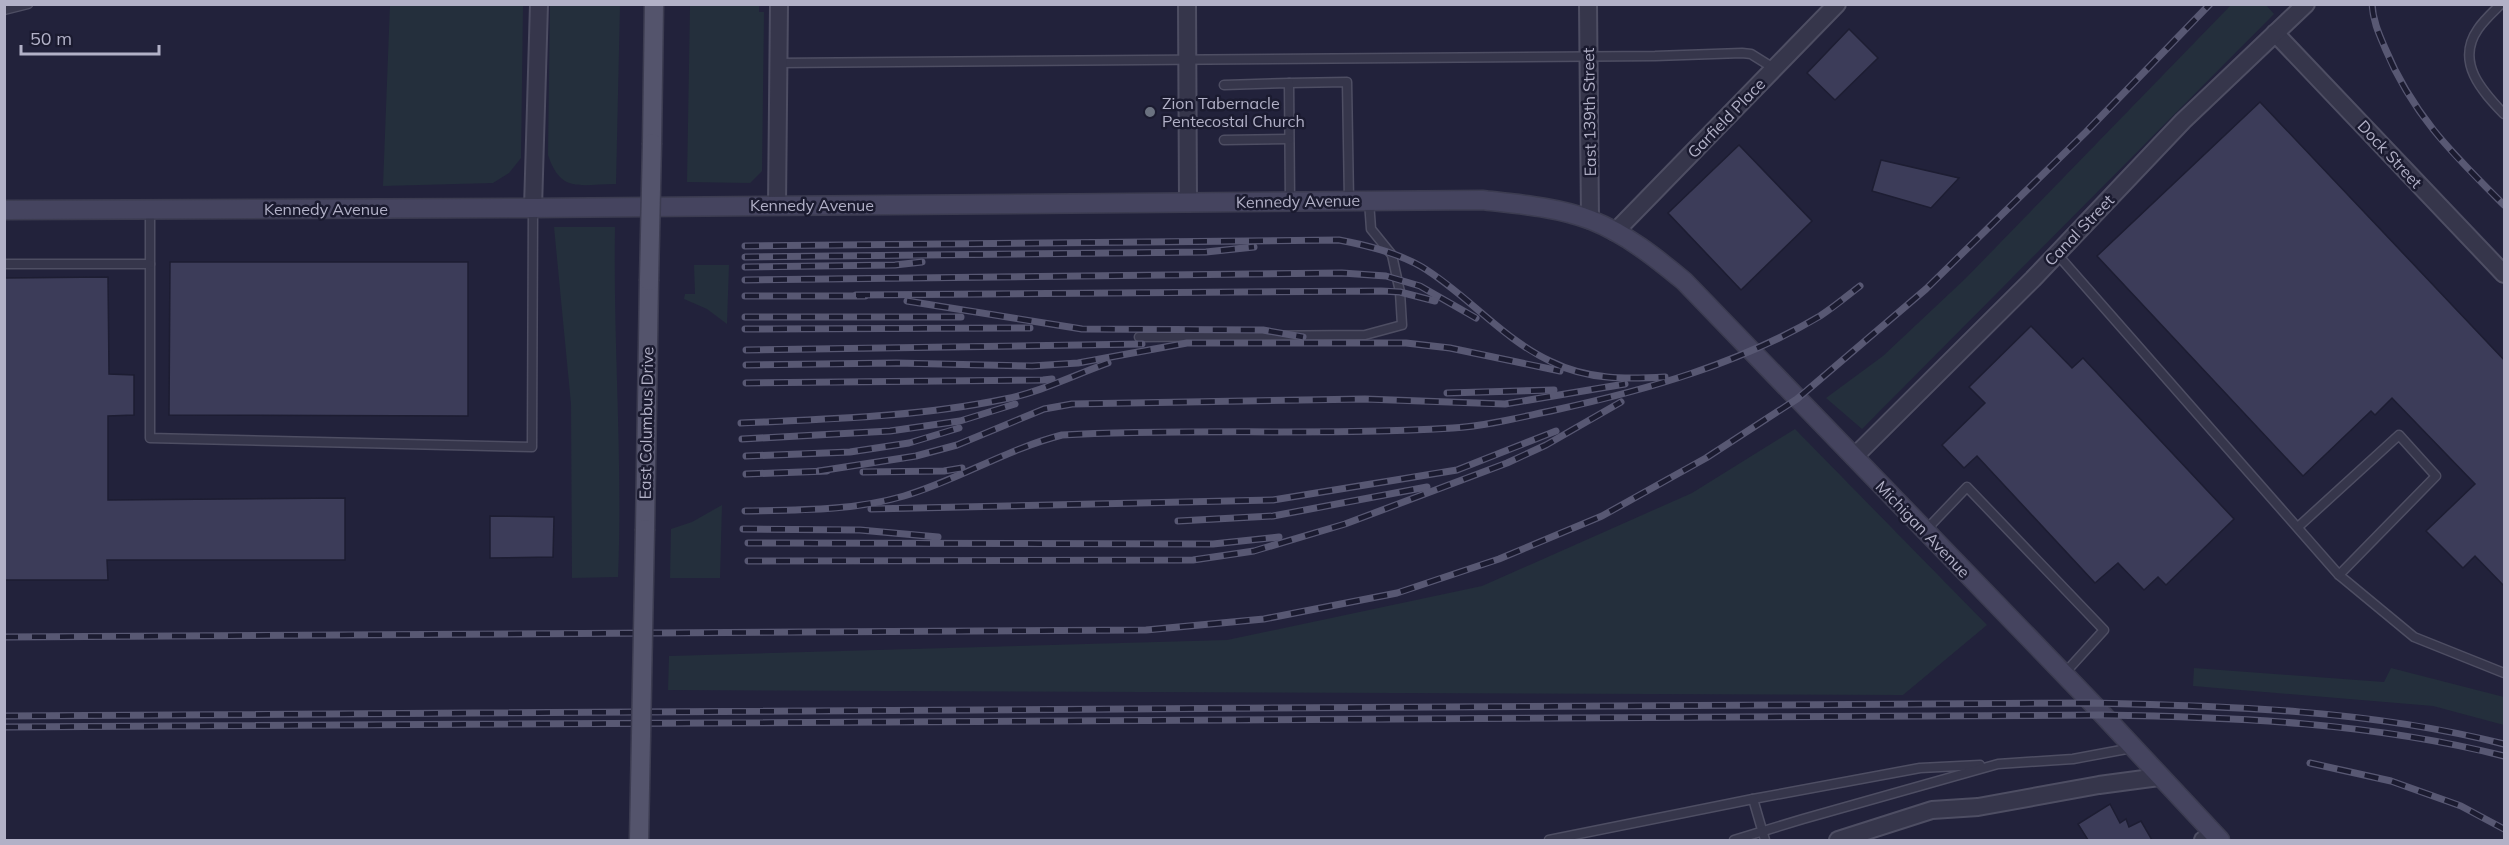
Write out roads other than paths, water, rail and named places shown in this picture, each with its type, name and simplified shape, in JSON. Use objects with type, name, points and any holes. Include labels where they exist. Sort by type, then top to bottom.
[{"type":"main road","name":"East Columbus Drive","points":[[639,840],[654,4]]},
{"type":"main road","name":"Kennedy Avenue","points":[[4,210],[1482,200],[1565,213],[1590,220],[1615,232]]},
{"type":"main road","name":"Michigan Avenue","points":[[1615,232],[1644,249],[1684,281],[2133,748],[2212,838]]},
{"type":"street","points":[[533,208],[539,4]]},
{"type":"street","points":[[777,206],[779,4]]},
{"type":"street","points":[[1187,4],[1188,202]]},
{"type":"street","name":"East 139th Street","points":[[1588,4],[1590,220]]},
{"type":"street","name":"Garfield Place","points":[[1615,232],[1838,4]]},
{"type":"street","name":"Canal Street","points":[[1854,457],[2057,254],[2183,121],[2306,4]]},
{"type":"street","name":"Dock Street","points":[[2275,33],[2505,274]]},
{"type":"street","points":[[1838,840],[1932,810],[1978,807],[2099,784],[2159,777]]},
{"type":"lane","points":[[4,10],[28,4]]},
{"type":"lane","points":[[2501,4],[2479,28],[2474,37],[2470,50],[2470,65],[2482,90],[2505,114]]},
{"type":"lane","points":[[778,63],[1589,57],[1742,53],[1751,54],[1774,69]]},
{"type":"lane","points":[[1224,85],[1347,82],[1349,201]]},
{"type":"lane","points":[[1289,83],[1290,201]]},
{"type":"lane","points":[[1224,140],[1289,139]]},
{"type":"lane","points":[[1139,337],[1365,335],[1402,325],[1400,292],[1392,255],[1371,229],[1369,201]]},
{"type":"lane","points":[[150,209],[150,438],[532,447],[533,208]]},
{"type":"lane","points":[[2057,254],[2339,575],[2414,638],[2505,673]]},
{"type":"lane","points":[[4,264],[150,264]]},
{"type":"lane","points":[[2298,527],[2398,435],[2436,476],[2339,575]]},
{"type":"lane","points":[[1925,531],[1967,487],[2096,621],[2104,630],[2063,675]]},
{"type":"lane","points":[[1549,840],[1920,768],[2073,759],[2133,748]]},
{"type":"lane","points":[[1734,840],[1763,836],[1998,764]]},
{"type":"lane","points":[[1753,799],[1763,836]]},
{"type":"railway","points":[[4,637],[1146,630],[1264,619],[1397,593],[1499,559],[1602,516],[1706,458],[1797,399],[1926,289],[2086,132],[2210,4]]},
{"type":"railway","points":[[2372,4],[2381,38],[2408,94],[2436,133],[2504,205]]},
{"type":"railway","points":[[745,246],[1339,240],[1382,250],[1422,267],[1455,290],[1517,341],[1566,368],[1607,377],[1665,377]]},
{"type":"railway","points":[[745,257],[1206,252],[1254,247]]},
{"type":"railway","points":[[745,267],[895,265],[922,262]]},
{"type":"railway","points":[[745,280],[1342,273],[1386,276],[1420,286],[1476,318]]},
{"type":"railway","points":[[745,511],[825,509],[884,501],[944,482],[1022,448],[1062,435],[1404,430],[1466,427],[1504,421],[1623,394],[1725,362],[1820,316],[1860,286]]},
{"type":"railway","points":[[856,295],[1381,291],[1400,292],[1435,301]]},
{"type":"railway","points":[[745,296],[865,296]]},
{"type":"railway","points":[[907,301],[1082,329],[1263,330],[1303,337]]},
{"type":"railway","points":[[745,317],[961,317]]},
{"type":"railway","points":[[745,329],[1030,328]]},
{"type":"railway","points":[[746,365],[896,363],[1032,366],[1078,363],[1187,343],[1406,343],[1450,348],[1560,371]]},
{"type":"railway","points":[[746,350],[1142,344]]},
{"type":"railway","points":[[741,423],[873,416],[972,405],[1032,392],[1108,363]]},
{"type":"railway","points":[[746,383],[1052,379]]},
{"type":"railway","points":[[819,471],[916,456],[957,445],[1044,409],[1072,404],[1365,399],[1505,404],[1625,384]]},
{"type":"railway","points":[[1447,393],[1554,390]]},
{"type":"railway","points":[[748,561],[1193,560],[1254,551],[1345,524],[1507,463],[1546,445],[1621,402]]},
{"type":"railway","points":[[742,439],[890,431],[960,421],[1015,404]]},
{"type":"railway","points":[[746,456],[850,452],[909,443],[959,428]]},
{"type":"railway","points":[[871,509],[1273,500],[1457,470],[1556,431]]},
{"type":"railway","points":[[863,472],[944,471],[962,468]]},
{"type":"railway","points":[[746,474],[827,471]]},
{"type":"railway","points":[[1178,521],[1273,516],[1427,487]]},
{"type":"railway","points":[[743,529],[860,530],[938,537]]},
{"type":"railway","points":[[748,543],[1213,544],[1279,537]]},
{"type":"railway","points":[[4,716],[2092,703],[2248,708],[2351,717],[2402,724],[2504,744]]},
{"type":"railway","points":[[4,727],[2102,715],[2254,720],[2355,729],[2455,745],[2504,756]]},
{"type":"railway","points":[[2310,763],[2391,781],[2461,806],[2504,829]]},
{"type":"place","name":"Zion Tabernacle Pentecostal Church","points":[[1150,112]]}]
